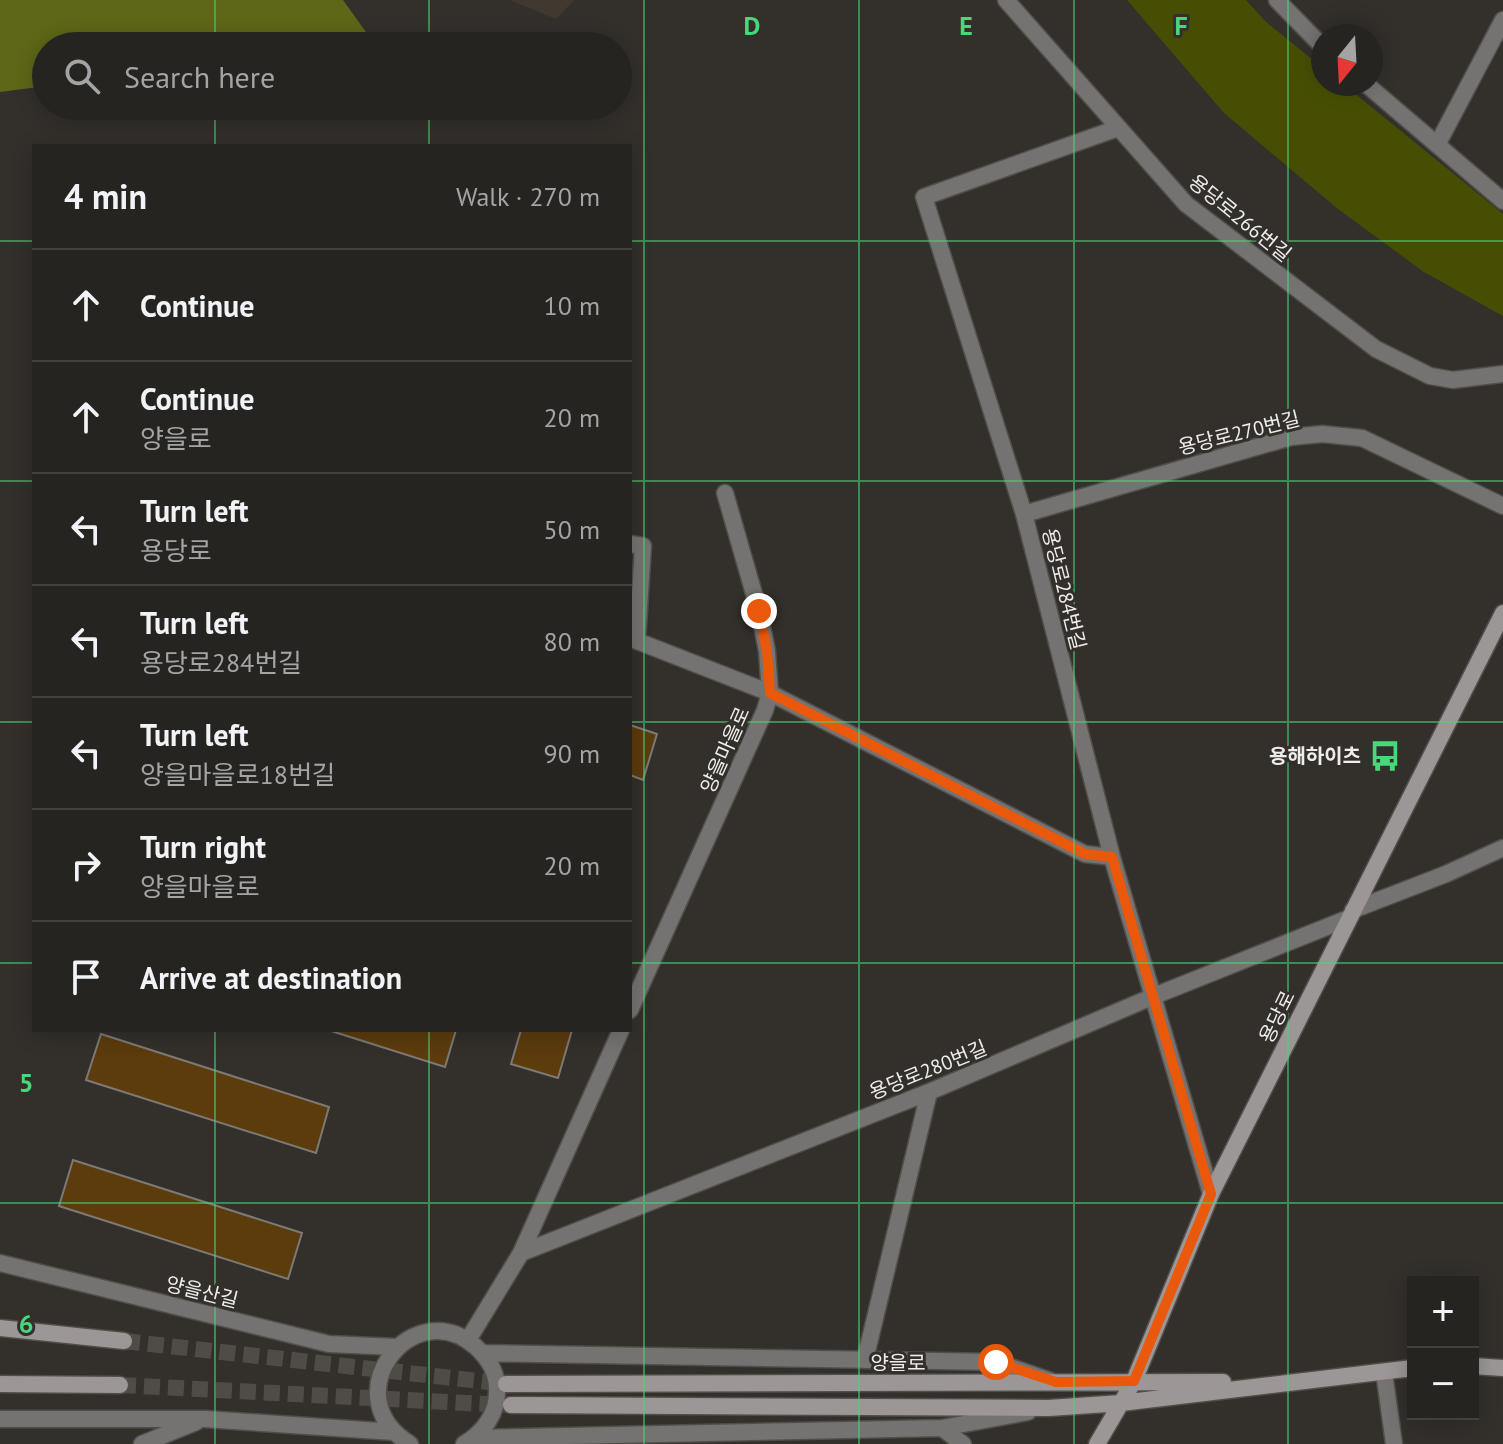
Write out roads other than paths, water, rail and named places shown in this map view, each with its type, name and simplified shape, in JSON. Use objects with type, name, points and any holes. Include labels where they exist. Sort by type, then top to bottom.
[{"type":"street","name":"용당로266번길","points":[[1006,0],[1186,204],[1376,349],[1430,376],[1453,380],[1503,374]]},
{"type":"street","points":[[1277,0],[1311,35]]},
{"type":"street","points":[[1437,145],[1503,20]]},
{"type":"street","points":[[1380,96],[1503,201]]},
{"type":"street","name":"용당로284번길","points":[[1118,128],[924,197],[1024,514],[1112,857],[1211,1194]]},
{"type":"street","name":"용당로270번길","points":[[1024,514],[1291,437],[1322,434],[1362,438],[1503,506]]},
{"type":"street","name":"양을마을로","points":[[632,1006],[770,693],[767,651],[759,611],[725,493]]},
{"type":"street","points":[[632,544],[643,546],[637,641],[770,693],[1085,854],[1112,857]]},
{"type":"street","name":"용당로","points":[[1097,1444],[1134,1381],[1211,1194],[1503,613]]},
{"type":"street","name":"용당로280번길","points":[[521,1253],[929,1092],[1503,848]]},
{"type":"street","points":[[468,1340],[521,1253],[620,1032]]},
{"type":"street","points":[[865,1360],[929,1092]]},
{"type":"street","name":"양을산길","points":[[0,1263],[329,1344],[397,1347]]},
{"type":"street","points":[[0,1328],[124,1341]]},
{"type":"street","points":[[410,1444],[384,1420],[377,1389],[380,1373],[397,1347],[425,1333],[450,1333],[468,1340],[483,1353],[493,1369],[497,1388],[495,1407],[487,1424],[469,1441]]},
{"type":"street","points":[[483,1353],[996,1362],[1056,1382]]},
{"type":"street","points":[[1479,1366],[1503,1368]]},
{"type":"street","name":"양을로","points":[[511,1405],[1049,1408],[1121,1403],[1407,1369]]},
{"type":"street","points":[[1384,1372],[1394,1444]]},
{"type":"street","name":"양을로","points":[[506,1384],[1289,1383]]},
{"type":"street","points":[[0,1384],[120,1385]]},
{"type":"street","points":[[469,1441],[942,1428],[1049,1408]]},
{"type":"street","points":[[0,1419],[205,1419],[394,1432]]},
{"type":"street","points":[[142,1444],[205,1419]]},
{"type":"street","points":[[942,1428],[963,1444]]},
{"type":"tunnel","points":[[124,1341],[506,1384]]},
{"type":"tunnel","points":[[120,1385],[506,1405]]},
{"type":"place","name":"용해하이츠","points":[[1385,756]]}]
